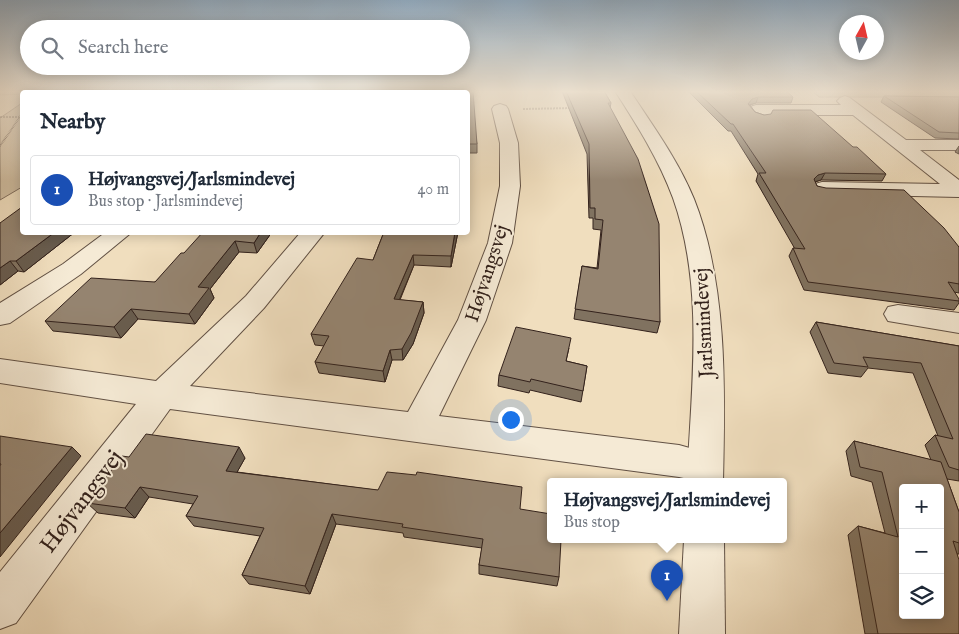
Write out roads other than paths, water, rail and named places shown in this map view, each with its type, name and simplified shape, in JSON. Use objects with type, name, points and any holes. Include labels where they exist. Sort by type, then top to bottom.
[{"type":"street","name":"Højvangsvej","points":[[416,427],[472,320],[500,243],[510,186],[509,143],[503,121]]},
{"type":"street","name":"Jarlsmindevej","points":[[641,121],[677,184],[688,214],[699,256],[705,296],[705,474]]},
{"type":"street","points":[[870,121],[959,190]]},
{"type":"street","points":[[901,145],[959,145]]},
{"type":"street","points":[[822,188],[959,190]]},
{"type":"street","points":[[0,316],[72,269],[117,235]]},
{"type":"street","name":"Højvangsvej","points":[[0,607],[162,395],[254,302],[311,235]]},
{"type":"street","points":[[898,314],[959,323]]},
{"type":"street","points":[[0,371],[162,395],[679,461],[705,474]]},
{"type":"street","points":[[702,634],[704,543]]},
{"type":"place","name":"Højvangsvej/Jarlsmindevej","points":[[667,601]]}]
